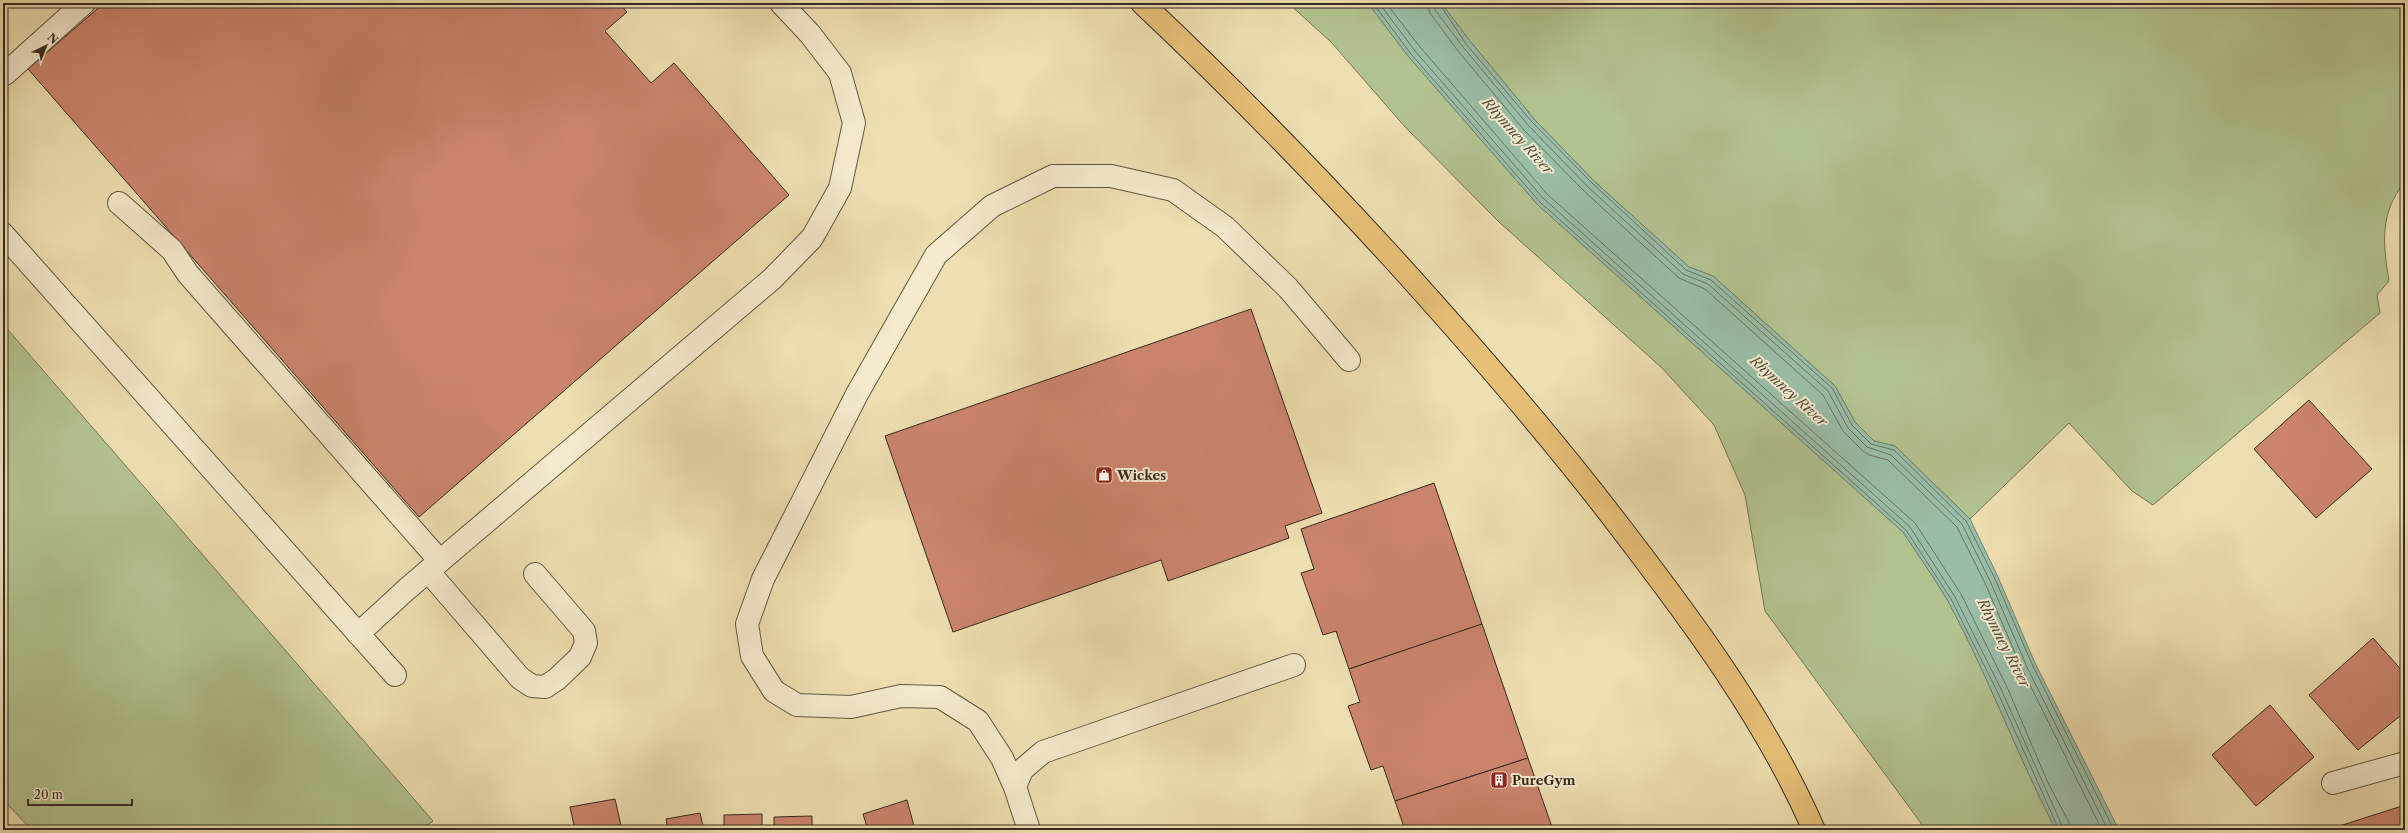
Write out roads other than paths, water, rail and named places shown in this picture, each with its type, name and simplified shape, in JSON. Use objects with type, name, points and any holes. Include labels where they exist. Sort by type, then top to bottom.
[{"type":"main road","points":[[1142,3],[1304,162],[1461,335],[1566,458],[1637,549],[1715,656],[1772,746],[1814,830]]},
{"type":"street","points":[[5,74],[84,3]]},
{"type":"street","points":[[358,634],[434,566],[772,279],[812,238],[840,188],[854,123],[840,73],[810,34],[781,3]]},
{"type":"street","points":[[1028,830],[1015,787],[1002,758],[978,721],[940,697],[901,696],[850,707],[797,705],[774,691],[752,656],[747,624],[763,580],[858,394],[936,256],[992,206],[1053,176],[1111,176],[1173,190],[1225,227],[1288,288],[1349,360]]},
{"type":"street","points":[[119,203],[172,250],[188,274],[434,566],[520,678],[532,686],[546,687],[557,679],[580,657],[586,643],[584,631],[536,574]]},
{"type":"street","points":[[3,234],[395,675]]},
{"type":"street","points":[[1015,787],[1022,770],[1043,752],[1294,665]]},
{"type":"street","points":[[2333,783],[2405,763]]},
{"type":"water","name":"Rhymney River","points":[[1368,3],[1441,3],[1535,120],[1594,181],[1689,267],[1713,276],[1835,386],[1855,422],[1874,441],[1895,446],[1970,519],[1998,577],[2035,663],[2119,830],[2056,830],[2028,773],[1963,629],[1943,592],[1903,532],[1537,204],[1408,56]]},
{"type":"place","name":"Wickes","points":[[1104,475]]},
{"type":"place","name":"PureGym","points":[[1499,780]]}]
